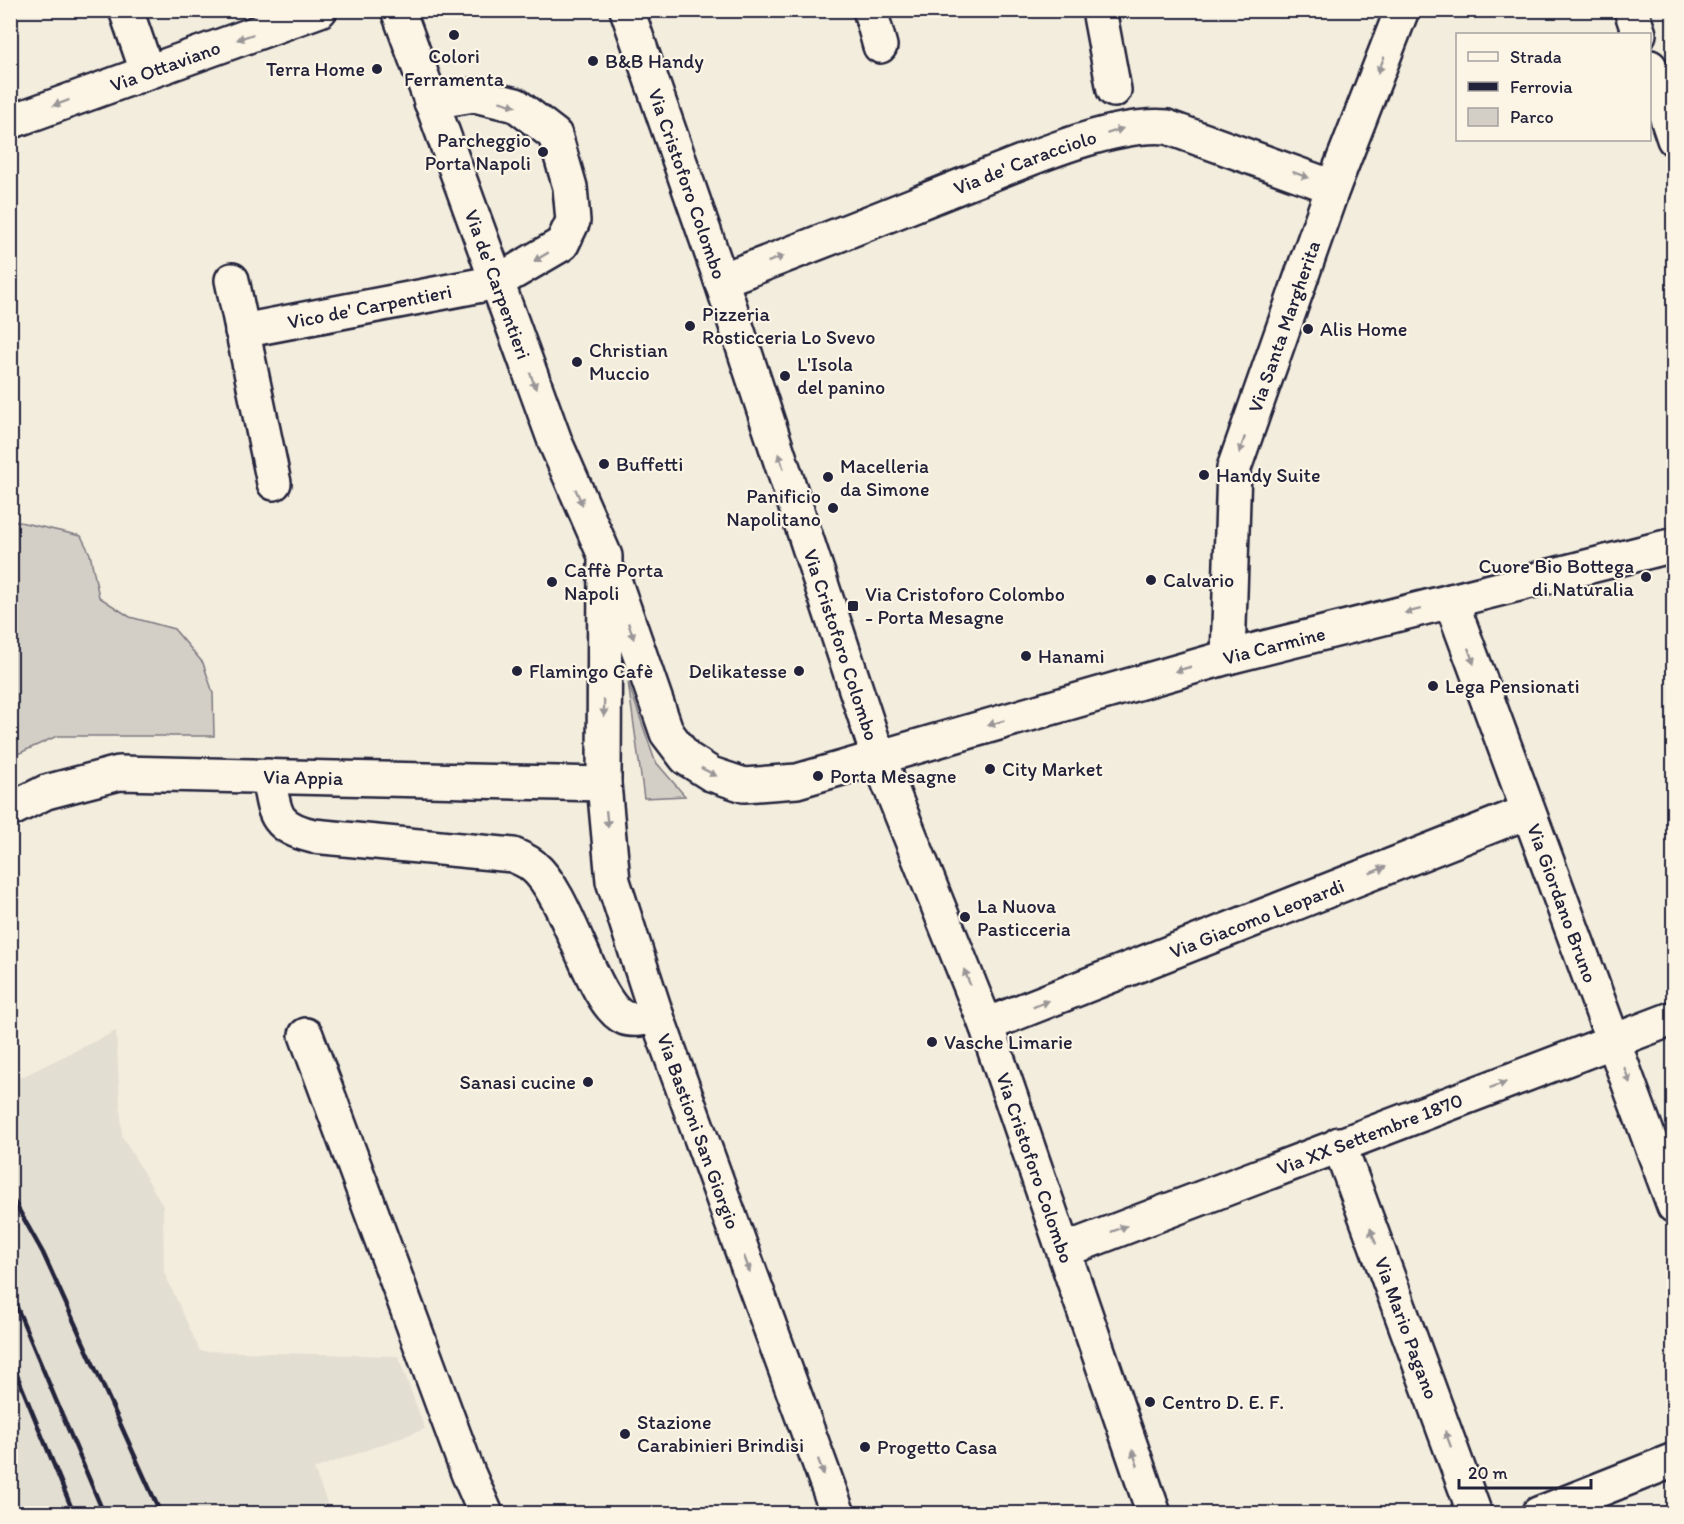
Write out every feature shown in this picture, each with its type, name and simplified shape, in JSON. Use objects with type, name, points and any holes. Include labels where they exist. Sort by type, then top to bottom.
[{"type":"street","points":[[126,10],[147,71]]},
{"type":"street","name":"Via Ottaviano","points":[[10,122],[320,10]]},
{"type":"street","name":"Via de' Carpentieri","points":[[398,10],[556,444],[605,556],[667,733],[686,758],[711,774],[744,785],[797,781],[878,756]]},
{"type":"street","name":"Via Cristoforo Colombo","points":[[627,10],[721,280],[878,756],[986,1025],[1154,1514]]},
{"type":"street","points":[[870,10],[880,45]]},
{"type":"street","points":[[1099,10],[1114,90]]},
{"type":"street","name":"Via Santa Margherita","points":[[1228,657],[1234,468],[1332,187],[1402,10]]},
{"type":"street","points":[[1630,10],[1639,33]]},
{"type":"street","points":[[1651,70],[1674,139]]},
{"type":"street","name":"Vico de' Carpentieri","points":[[242,331],[497,282],[562,244],[573,221],[570,187],[555,135],[516,105],[474,95],[431,102]]},
{"type":"street","name":"Via de' Caracciolo","points":[[721,280],[1010,167],[1124,128],[1144,125],[1167,127],[1332,187]]},
{"type":"street","points":[[232,280],[274,483]]},
{"type":"street","name":"Via Carmine","points":[[878,756],[1228,657],[1674,545]]},
{"type":"street","name":"Via de' Carpentieri","points":[[603,740],[605,556]]},
{"type":"street","name":"Via Giordano Bruno","points":[[1451,602],[1674,1206]]},
{"type":"street","name":"Via Bastioni San Giorgio","points":[[603,740],[604,784],[613,881],[657,1017],[838,1514]]},
{"type":"street","name":"Via Appia","points":[[10,810],[46,792],[119,773],[604,784]]},
{"type":"street","points":[[268,776],[275,811],[290,830],[313,836],[513,855],[533,866],[555,892],[597,984],[614,1010],[626,1019],[657,1017]]},
{"type":"street","name":"Via Giacomo Leopardi","points":[[986,1025],[1527,812]]},
{"type":"street","name":"Via XX Settembre 1870","points":[[1065,1250],[1674,1018]]},
{"type":"street","points":[[306,1035],[468,1473],[486,1514]]},
{"type":"street","name":"Via Mario Pagano","points":[[1339,1144],[1475,1514]]},
{"type":"street","points":[[1538,1514],[1674,1460]]},
{"type":"shaded area","points":[[116,1031],[122,1136],[163,1206],[164,1272],[200,1351],[398,1356],[425,1429],[314,1469],[331,1513],[11,1513],[11,1078],[13,1081]]},
{"type":"green space","points":[[11,520],[81,536],[90,554],[99,597],[130,617],[174,629],[203,663],[213,693],[214,736],[57,736],[11,757]]},
{"type":"green space","points":[[628,682],[655,761],[685,796],[644,798]]},
{"type":"railway","points":[[10,1194],[43,1253],[161,1514]]},
{"type":"railway","points":[[10,1291],[104,1514]]},
{"type":"railway","points":[[10,1358],[74,1514]]},
{"type":"place","name":"Colori Ferramenta","points":[[454,35]]},
{"type":"place","name":"B&B Handy","points":[[593,61]]},
{"type":"place","name":"Terra Home","points":[[377,69]]},
{"type":"place","name":"Parcheggio Porta Napoli","points":[[543,152]]},
{"type":"place","name":"Pizzeria Rosticceria Lo Svevo","points":[[690,326]]},
{"type":"place","name":"Alis Home","points":[[1308,329]]},
{"type":"place","name":"Christian Muccio","points":[[577,362]]},
{"type":"place","name":"L'Isola del panino","points":[[785,376]]},
{"type":"place","name":"Buffetti","points":[[604,464]]},
{"type":"place","name":"Handy Suite","points":[[1204,475]]},
{"type":"place","name":"Macelleria da Simone","points":[[828,477]]},
{"type":"place","name":"Panificio Napolitano","points":[[833,508]]},
{"type":"place","name":"Cuore Bio Bottega di Naturalia","points":[[1646,577]]},
{"type":"place","name":"Calvario","points":[[1151,580]]},
{"type":"place","name":"Caffè Porta Napoli","points":[[552,582]]},
{"type":"place","name":"Via Cristoforo Colombo - Porta Mesagne","points":[[853,606]]},
{"type":"place","name":"Hanami","points":[[1026,656]]},
{"type":"place","name":"Flamingo Cafè","points":[[517,671]]},
{"type":"place","name":"Delikatesse","points":[[799,671]]},
{"type":"place","name":"Lega Pensionati","points":[[1433,686]]},
{"type":"place","name":"City Market","points":[[990,769]]},
{"type":"place","name":"Porta Mesagne","points":[[818,776]]},
{"type":"place","name":"La Nuova Pasticceria","points":[[965,917]]},
{"type":"place","name":"Vasche Limarie","points":[[932,1042]]},
{"type":"place","name":"Sanasi cucine","points":[[588,1082]]},
{"type":"place","name":"Centro D. E. F.","points":[[1150,1402]]},
{"type":"place","name":"Stazione Carabinieri Brindisi","points":[[625,1434]]},
{"type":"place","name":"Progetto Casa","points":[[865,1447]]}]
